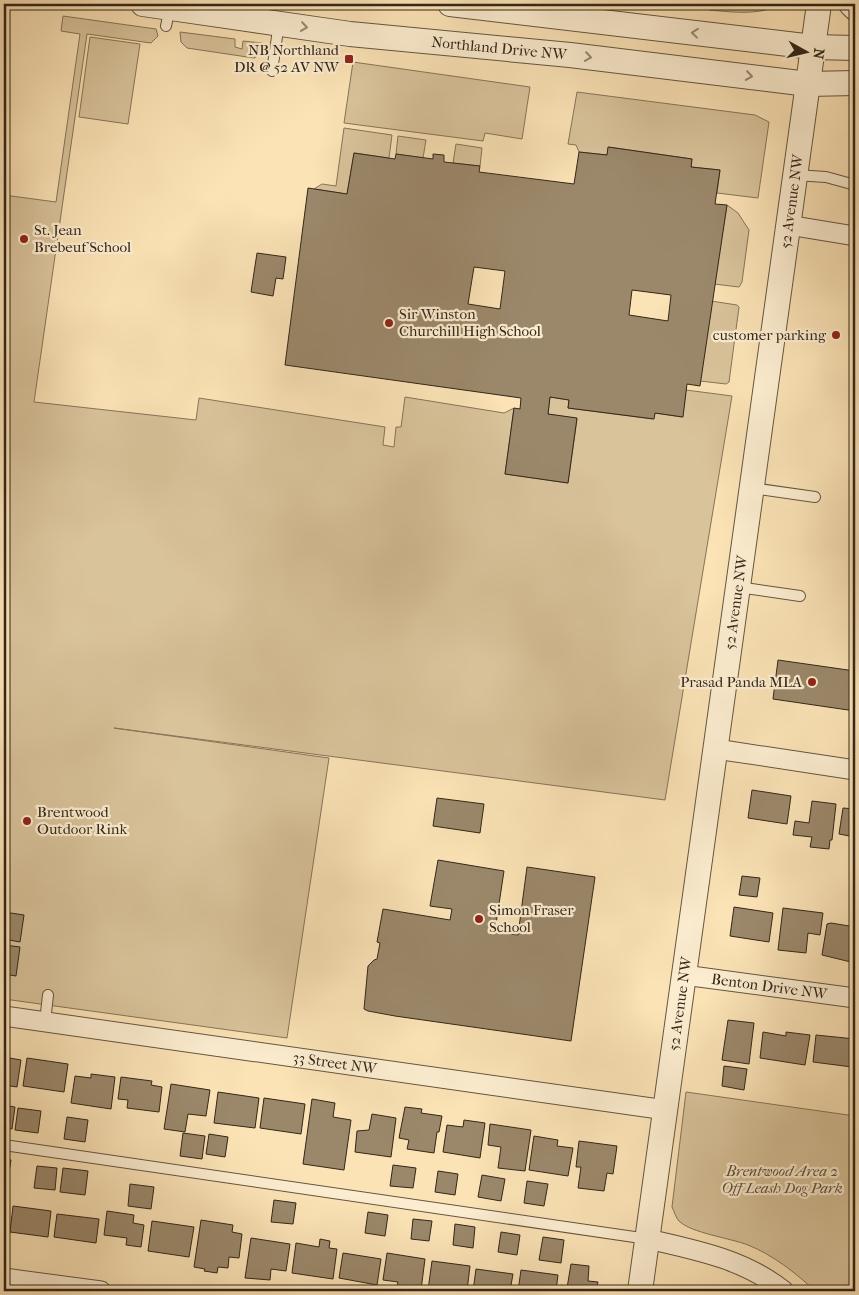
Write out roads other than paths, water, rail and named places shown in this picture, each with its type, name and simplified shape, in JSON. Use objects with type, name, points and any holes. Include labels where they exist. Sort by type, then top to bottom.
[{"type":"street","name":"Northland Drive NW","points":[[142,4],[169,12],[278,23],[350,34],[570,55],[808,84],[855,83]]},
{"type":"street","points":[[450,4],[813,47],[855,48]]},
{"type":"street","name":"52 Avenue NW","points":[[640,1291],[818,4]]},
{"type":"street","points":[[851,4],[855,8]]},
{"type":"street","points":[[788,225],[855,236]]},
{"type":"street","points":[[716,750],[855,770]]},
{"type":"street","name":"Benton Drive NW","points":[[684,975],[855,998]]},
{"type":"street","name":"33 Street NW","points":[[4,1016],[666,1110]]},
{"type":"street","points":[[648,1239],[716,1255],[738,1263],[758,1273],[784,1291]]},
{"type":"street","points":[[4,1278],[101,1291]]},
{"type":"lane","points":[[272,71],[278,23]]},
{"type":"lane","points":[[795,175],[826,177],[855,185]]},
{"type":"lane","points":[[752,488],[815,497]]},
{"type":"lane","points":[[738,587],[800,596]]},
{"type":"lane","points":[[45,1022],[48,995]]},
{"type":"lane","points":[[4,1145],[648,1239]]},
{"type":"place","name":"NB Northland DR @ 52 AV NW","points":[[349,59]]},
{"type":"place","name":"St. Jean Brebeuf School","points":[[24,239]]},
{"type":"place","name":"Sir Winston Churchill High School","points":[[389,323]]},
{"type":"place","name":"customer parking","points":[[836,335]]},
{"type":"place","name":"Prasad Panda MLA","points":[[812,682]]},
{"type":"place","name":"Brentwood Outdoor Rink","points":[[27,821]]},
{"type":"place","name":"Simon Fraser School","points":[[479,919]]},
{"type":"park label","name":"Brentwood Area 2 Off Leash Dog Park","points":[[782,1180]]}]
